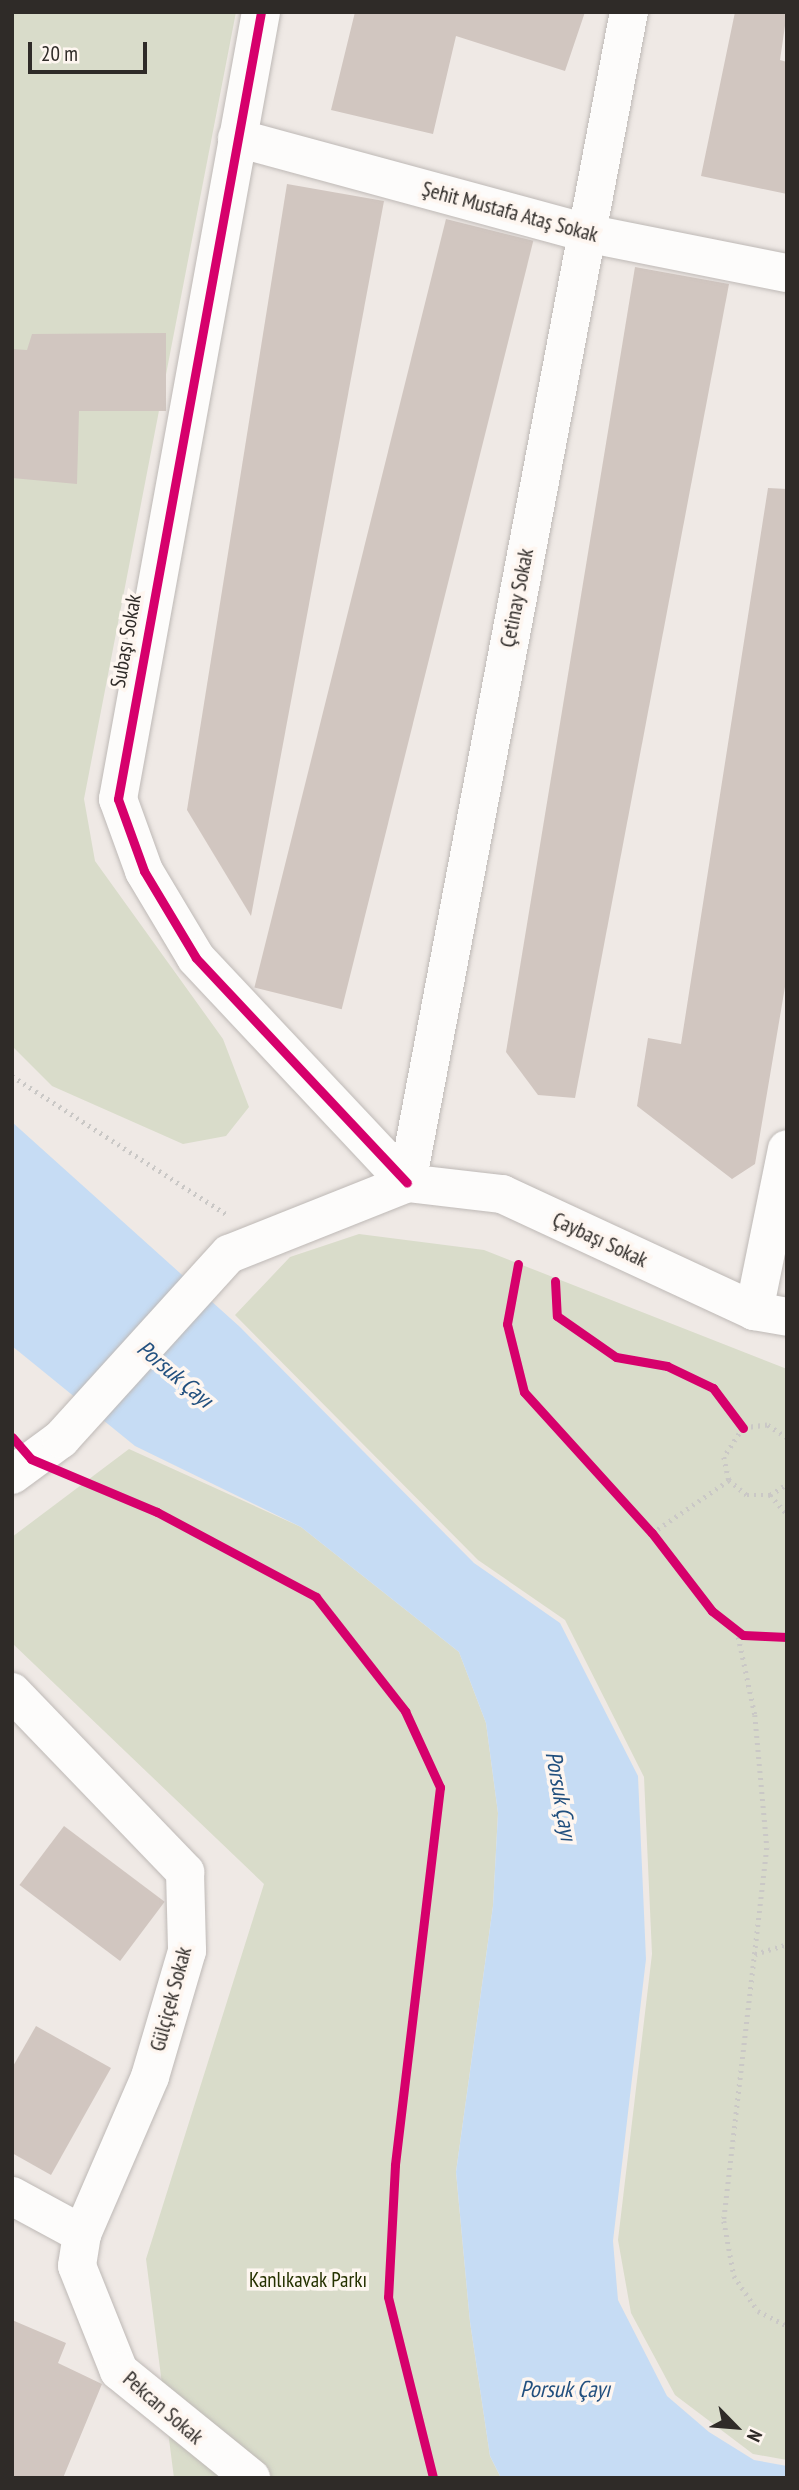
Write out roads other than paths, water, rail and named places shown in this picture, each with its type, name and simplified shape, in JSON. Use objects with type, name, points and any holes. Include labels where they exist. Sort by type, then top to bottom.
[{"type":"street","name":"Subaşı Sokak","points":[[261,12],[118,799],[144,871],[196,958],[407,1183]]},
{"type":"street","name":"Çetinay Sokak","points":[[407,1183],[629,12]]},
{"type":"street","name":"Şehit Mustafa Ataş Sokak","points":[[237,138],[586,233],[787,273]]},
{"type":"street","points":[[771,1314],[787,1149]]},
{"type":"street","points":[[12,1475],[61,1439],[245,1248],[407,1183]]},
{"type":"street","name":"Çaybaşı Sokak","points":[[407,1183],[502,1194],[771,1314]]},
{"type":"street","name":"Gülçiçek Sokak","points":[[12,1692],[186,1872],[187,1951],[150,2077],[82,2234]]},
{"type":"street","points":[[12,2196],[82,2234]]},
{"type":"street","name":"Pekcan Sokak","points":[[82,2234],[77,2266],[119,2371],[251,2478]]},
{"type":"water","name":"Porsuk Çayı","points":[[12,1122],[240,1327],[474,1563],[560,1623],[638,1776],[646,1959],[613,2241],[618,2300],[667,2396],[709,2432],[754,2460],[787,2466],[787,2478],[501,2478],[490,2456],[470,2322],[456,2172],[493,1906],[498,1813],[486,1723],[459,1652],[301,1527],[135,1446],[12,1346]]},
{"type":"park label","name":"Kanlıkavak Parkı","points":[[308,2280]]}]
